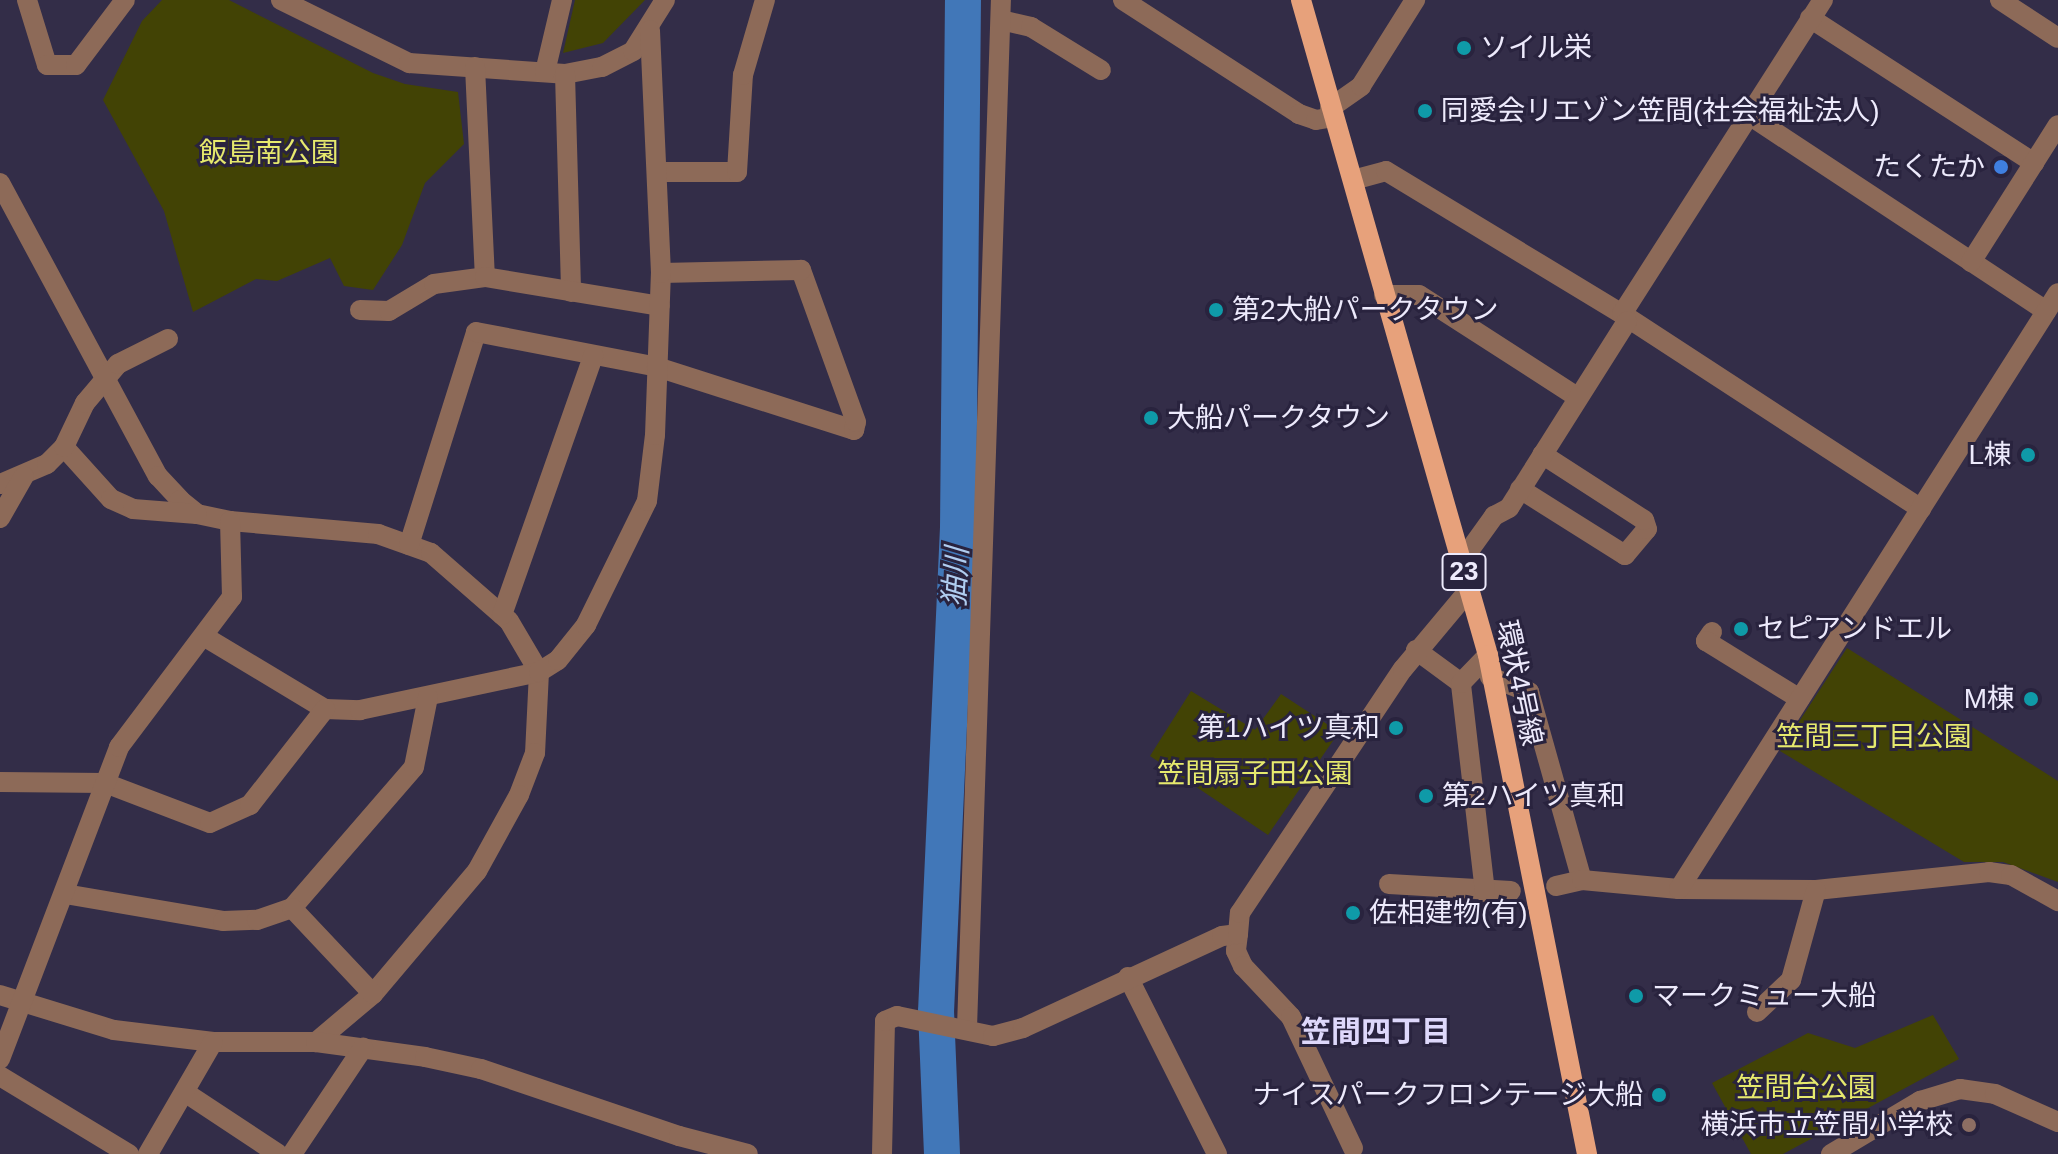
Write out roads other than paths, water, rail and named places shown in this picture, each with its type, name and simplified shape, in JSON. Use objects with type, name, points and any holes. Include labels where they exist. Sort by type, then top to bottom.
[{"type":"main road","name":"環状4号線","points":[[1301,0],[1488,655],[1587,1154]]},
{"type":"street","points":[[27,0],[47,65],[76,65],[125,0]]},
{"type":"street","points":[[281,0],[318,9],[409,63],[555,73],[619,60],[650,30],[665,0]]},
{"type":"street","points":[[562,0],[555,73],[571,292]]},
{"type":"street","points":[[659,172],[737,172],[743,75],[765,0]]},
{"type":"street","points":[[1123,0],[1299,114],[1316,120],[1332,112],[1361,86],[1415,0]]},
{"type":"street","points":[[1461,562],[1520,489],[1823,0]]},
{"type":"street","points":[[2000,0],[2058,38]]},
{"type":"street","points":[[967,1028],[1001,10],[1101,70]]},
{"type":"street","points":[[1810,18],[2034,163]]},
{"type":"street","points":[[205,637],[325,709],[360,710],[539,672],[558,660],[586,625],[647,501],[661,273],[659,172],[650,30]]},
{"type":"street","points":[[475,67],[485,277]]},
{"type":"street","points":[[1749,115],[2046,311]]},
{"type":"street","points":[[1971,262],[2058,125]]},
{"type":"street","points":[[1353,180],[1386,171],[1624,318],[1921,509]]},
{"type":"street","points":[[0,183],[158,476],[197,514]]},
{"type":"street","points":[[409,545],[476,332],[657,367],[854,430],[856,422],[801,270],[661,273]]},
{"type":"street","points":[[360,310],[389,311],[434,284],[485,277],[660,306]]},
{"type":"street","points":[[1679,889],[2058,293]]},
{"type":"street","points":[[1384,295],[1419,295],[1576,396]]},
{"type":"street","points":[[0,484],[24,476],[64,447],[85,403],[118,364],[168,339]]},
{"type":"street","points":[[502,615],[593,356]]},
{"type":"street","points":[[64,447],[111,499],[133,509],[378,534],[431,553],[502,615],[539,672],[535,753],[519,795],[477,871],[373,994],[316,1042]]},
{"type":"street","points":[[1520,489],[1625,555],[1647,529],[1644,520],[1542,454]]},
{"type":"street","points":[[0,518],[24,476]]},
{"type":"street","points":[[0,1059],[105,783],[133,727],[205,637],[232,597],[230,521]]},
{"type":"street","points":[[1353,1148],[1291,1017],[1243,966],[1236,951],[1240,913],[1416,650],[1469,590]]},
{"type":"street","points":[[1712,632],[1706,641],[1800,699]]},
{"type":"street","points":[[1416,650],[1461,683],[1485,892]]},
{"type":"street","points":[[1461,683],[1488,655]]},
{"type":"street","points":[[1490,677],[1529,692],[1582,880]]},
{"type":"street","points":[[65,894],[223,921],[257,920],[292,908],[414,767],[428,697]]},
{"type":"street","points":[[0,782],[105,783],[210,823],[227,818],[250,805],[325,709]]},
{"type":"street","points":[[1556,886],[1582,880],[1679,889],[1816,890],[1989,872],[2011,875],[2058,901]]},
{"type":"street","points":[[1389,884],[1485,892],[1511,891]]},
{"type":"street","points":[[1757,1012],[1791,980],[1816,890]]},
{"type":"street","points":[[292,908],[373,994]]},
{"type":"street","points":[[882,1154],[881,1028],[897,1016],[967,1028],[993,1036],[1023,1028],[1128,977],[1238,934]]},
{"type":"street","points":[[1128,977],[1217,1154]]},
{"type":"street","points":[[0,995],[114,1030],[213,1042],[316,1042],[481,1069],[679,1136],[748,1154]]},
{"type":"street","points":[[148,1154],[213,1042]]},
{"type":"street","points":[[292,1154],[363,1048]]},
{"type":"street","points":[[0,1076],[129,1154]]},
{"type":"street","points":[[1831,1154],[1920,1101],[1960,1089],[1995,1094],[2058,1122]]},
{"type":"street","points":[[186,1093],[278,1154]]},
{"type":"waterway","name":"㹨川","points":[[942,1154],[936,1012],[958,528],[963,0]]},
{"type":"place","name":"ソイル栄","points":[[1464,48]]},
{"type":"place","name":"同愛会リエゾン笠間(社会福祉法人)","points":[[1425,111]]},
{"type":"place","name":"たくたか","points":[[2001,167]]},
{"type":"place","name":"第2大船パークタウン","points":[[1216,310]]},
{"type":"place","name":"大船パークタウン","points":[[1151,418]]},
{"type":"place","name":"L棟","points":[[2028,455]]},
{"type":"place","name":"セピアンドエル","points":[[1741,629]]},
{"type":"place","name":"M棟","points":[[2031,699]]},
{"type":"place","name":"第1ハイツ真和","points":[[1396,728]]},
{"type":"place","name":"第2ハイツ真和","points":[[1426,796]]},
{"type":"place","name":"佐相建物(有)","points":[[1353,913]]},
{"type":"place","name":"マークミュー大船","points":[[1636,996]]},
{"type":"place","name":"ナイスパークフロンテージ大船","points":[[1659,1095]]},
{"type":"place","name":"横浜市立笠間小学校","points":[[1969,1125]]},
{"type":"district","name":"笠間四丁目","points":[[1376,1032]]},
{"type":"park label","name":"飯島南公園","points":[[269,153]]},
{"type":"park label","name":"笠間三丁目公園","points":[[1874,737]]},
{"type":"park label","name":"笠間扇子田公園","points":[[1255,774]]},
{"type":"park label","name":"笠間台公園","points":[[1806,1088]]}]
